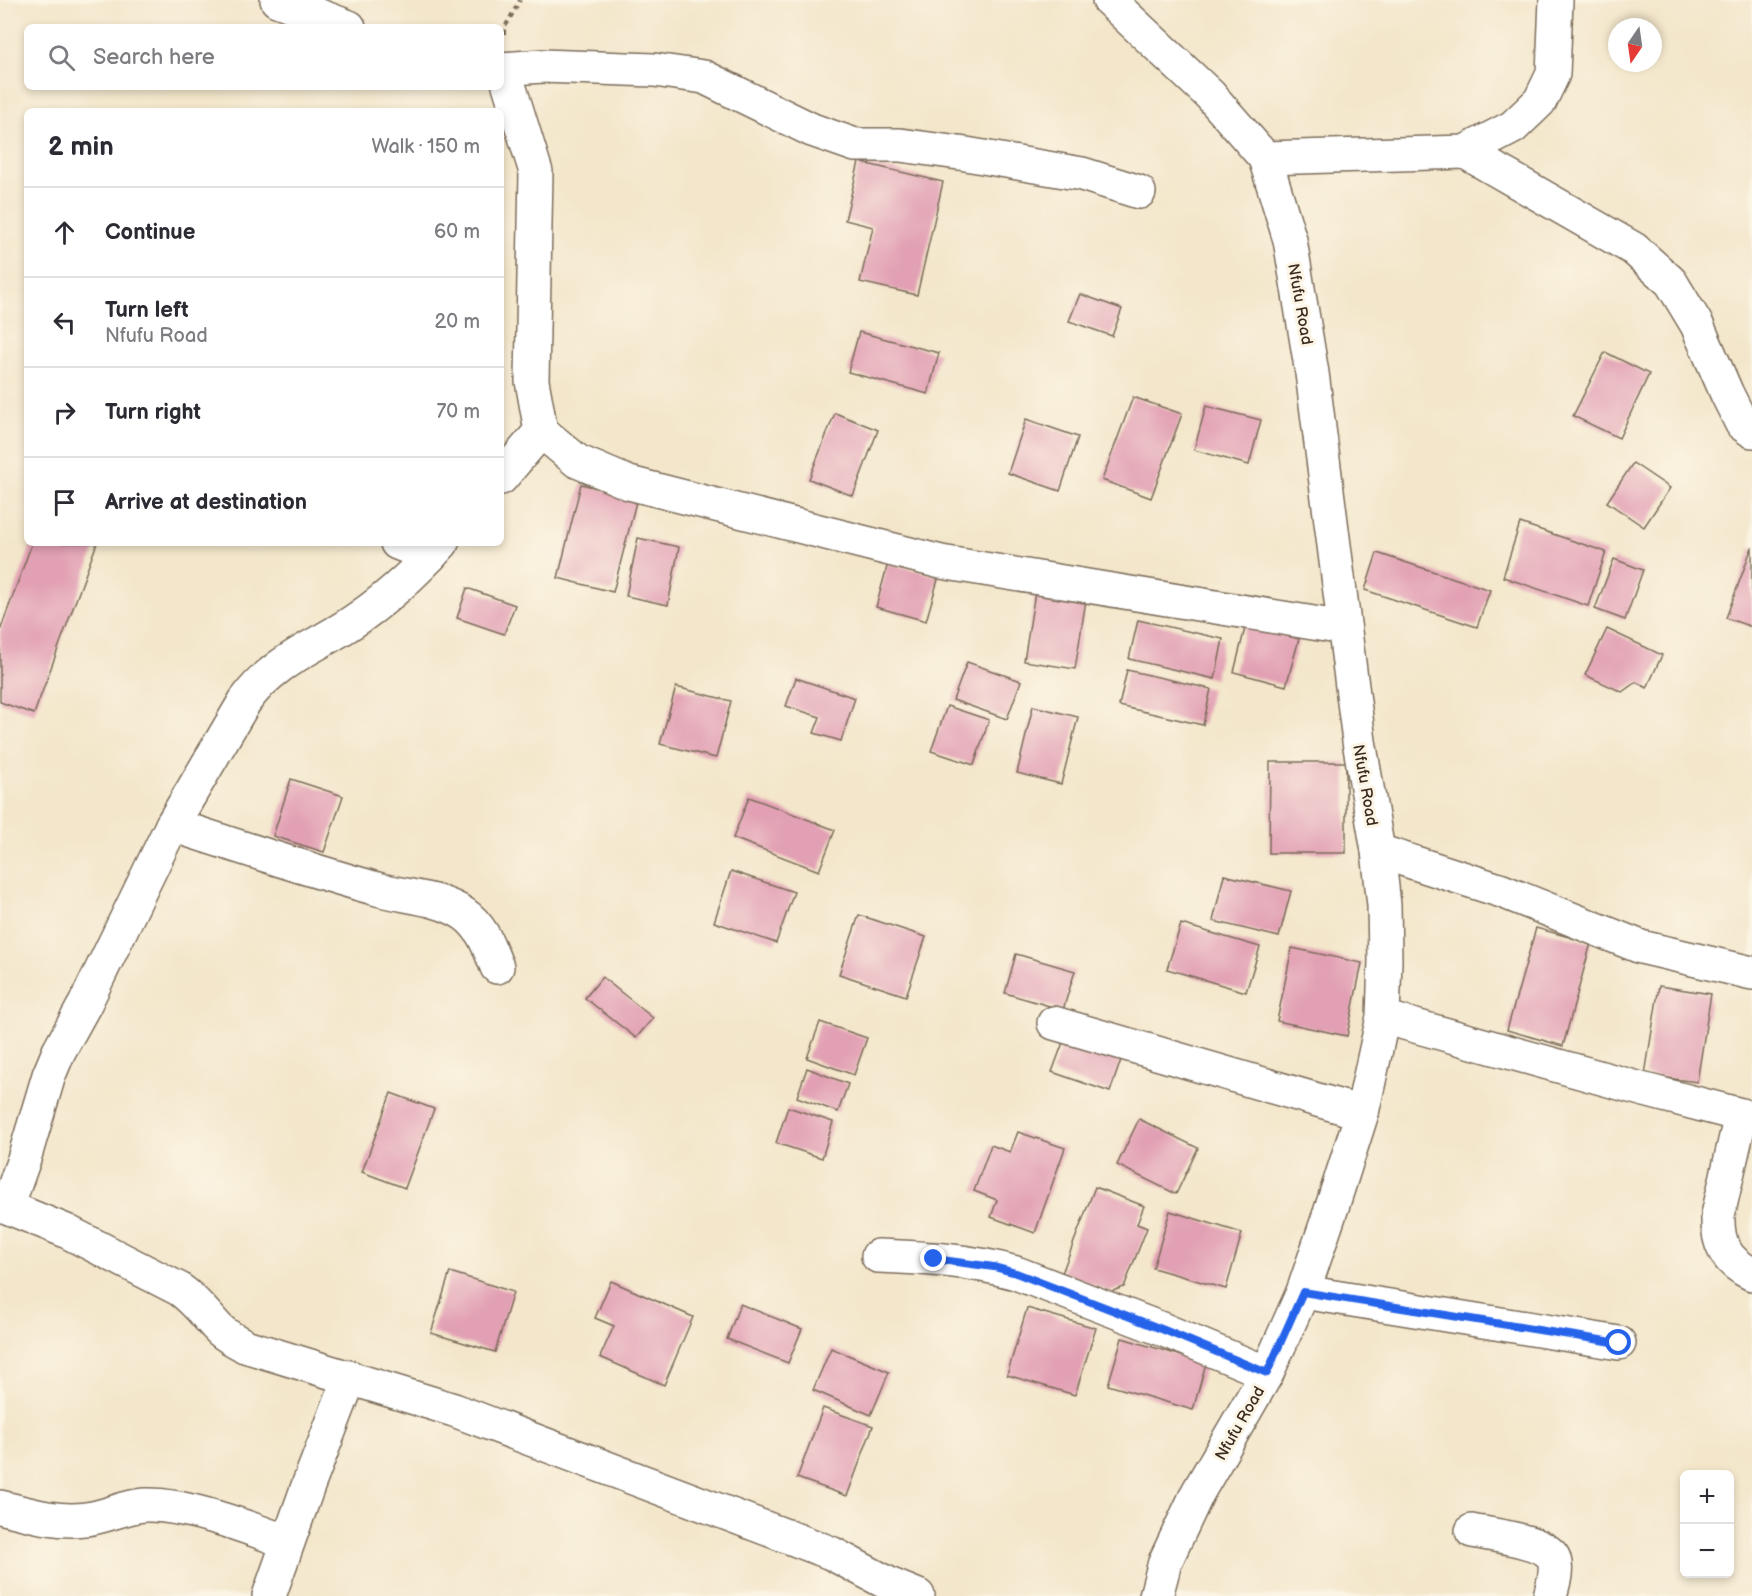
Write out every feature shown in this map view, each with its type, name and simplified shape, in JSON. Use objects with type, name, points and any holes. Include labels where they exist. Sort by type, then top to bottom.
[{"type":"street","points":[[276,0],[341,24]]},
{"type":"street","name":"Nfufu Road","points":[[1109,0],[1210,95],[1265,158],[1290,240],[1312,373],[1359,741],[1378,851],[1384,905],[1383,1017],[1362,1113],[1303,1292],[1267,1373],[1198,1492],[1165,1562],[1156,1596]]},
{"type":"street","points":[[1265,158],[1465,153],[1513,127],[1540,100],[1553,74],[1556,0]]},
{"type":"street","points":[[504,69],[542,66],[654,70],[704,77],[812,130],[855,145],[900,146],[966,154],[1082,174],[1139,192]]},
{"type":"street","points":[[504,75],[536,172],[532,381],[541,431],[577,461],[629,483],[930,559],[1344,628]]},
{"type":"street","points":[[1465,153],[1634,249],[1671,282],[1697,325],[1727,394],[1743,424],[1752,431]]},
{"type":"street","points":[[504,474],[541,431]]},
{"type":"street","points":[[414,546],[436,550]]},
{"type":"street","points":[[436,550],[384,598],[350,624],[272,670],[255,687],[234,717],[172,825],[56,1059],[21,1167],[4,1206],[66,1231],[179,1289],[193,1298],[218,1328],[245,1346],[454,1410],[831,1553],[891,1585],[918,1596]]},
{"type":"street","points":[[172,825],[306,868],[382,890],[446,905],[464,914],[481,928],[497,967]]},
{"type":"street","points":[[1378,851],[1502,891],[1641,947],[1752,973]]},
{"type":"street","points":[[1383,1017],[1631,1087],[1747,1116],[1718,1215],[1718,1228],[1719,1240],[1726,1252],[1735,1263],[1752,1274]]},
{"type":"street","points":[[1054,1023],[1362,1113]]},
{"type":"street","points":[[878,1256],[934,1259],[994,1267],[1016,1273],[1164,1330],[1267,1373]]},
{"type":"street","points":[[1303,1292],[1619,1343]]},
{"type":"street","points":[[268,1596],[351,1377]]},
{"type":"street","points":[[0,1507],[59,1519],[86,1519],[142,1505],[162,1506],[213,1518],[287,1542]]},
{"type":"street","points":[[1472,1531],[1531,1543],[1551,1554],[1555,1571],[1550,1596]]},
{"type":"building","points":[[859,162],[943,182],[917,295],[860,282],[873,227],[845,220]]},
{"type":"building","points":[[1080,294],[1122,309],[1112,336],[1069,321]]},
{"type":"building","points":[[859,332],[939,353],[928,394],[848,372]]},
{"type":"building","points":[[1605,352],[1649,374],[1619,438],[1573,416]]},
{"type":"building","points":[[1133,397],[1182,414],[1151,498],[1102,480]]},
{"type":"building","points":[[1206,406],[1261,420],[1249,465],[1194,450]]},
{"type":"building","points":[[835,413],[878,430],[853,496],[809,479]]},
{"type":"building","points":[[1026,419],[1078,437],[1060,491],[1008,473]]},
{"type":"building","points":[[1633,463],[1670,488],[1644,527],[1607,502]]},
{"type":"building","points":[[581,484],[637,498],[613,592],[558,578]]},
{"type":"building","points":[[1520,523],[1606,552],[1588,606],[1503,577]]},
{"type":"building","points":[[638,538],[679,547],[668,605],[626,596]]},
{"type":"building","points":[[31,546],[96,546],[34,714],[0,702],[0,631]]},
{"type":"building","points":[[1752,547],[1752,627],[1726,618]]},
{"type":"building","points":[[1377,553],[1490,590],[1477,627],[1365,590]]},
{"type":"building","points":[[1614,559],[1643,570],[1625,620],[1595,609]]},
{"type":"building","points":[[888,563],[939,576],[926,621],[876,607]]},
{"type":"building","points":[[467,588],[515,605],[504,634],[457,618]]},
{"type":"building","points":[[1035,592],[1086,600],[1075,669],[1024,661]]},
{"type":"building","points":[[1138,620],[1223,639],[1215,679],[1129,659]]},
{"type":"building","points":[[1246,624],[1299,639],[1286,686],[1234,672]]},
{"type":"building","points":[[1607,629],[1662,655],[1647,688],[1636,682],[1622,692],[1585,675]]},
{"type":"building","points":[[967,662],[1021,681],[1007,719],[953,700]]},
{"type":"building","points":[[1127,670],[1211,689],[1203,725],[1119,706]]},
{"type":"building","points":[[796,678],[855,698],[841,741],[814,733],[820,717],[786,706]]},
{"type":"building","points":[[676,687],[731,701],[716,758],[660,744]]},
{"type":"building","points":[[947,706],[989,720],[974,765],[931,751]]},
{"type":"building","points":[[1033,706],[1078,717],[1061,784],[1017,773]]},
{"type":"building","points":[[1270,762],[1346,762],[1346,853],[1269,853]]},
{"type":"building","points":[[291,779],[343,796],[324,852],[273,836]]},
{"type":"building","points":[[749,797],[835,830],[819,871],[733,838]]},
{"type":"building","points":[[731,871],[794,892],[776,943],[714,922]]},
{"type":"building","points":[[1224,875],[1291,891],[1279,937],[1213,921]]},
{"type":"building","points":[[859,915],[926,937],[906,996],[839,974]]},
{"type":"building","points":[[1181,924],[1260,947],[1246,992],[1167,969]]},
{"type":"building","points":[[1536,928],[1591,943],[1563,1046],[1507,1030]]},
{"type":"building","points":[[1292,948],[1362,963],[1347,1036],[1277,1021]]},
{"type":"building","points":[[1016,954],[1075,971],[1063,1010],[1005,993]]},
{"type":"building","points":[[602,977],[653,1018],[636,1038],[585,998]]},
{"type":"building","points":[[1659,986],[1711,994],[1697,1082],[1645,1075]]},
{"type":"building","points":[[820,1022],[867,1038],[854,1075],[807,1058]]},
{"type":"building","points":[[1065,1037],[1122,1057],[1110,1092],[1052,1072]]},
{"type":"building","points":[[807,1068],[848,1084],[838,1112],[797,1097]]},
{"type":"building","points":[[391,1093],[434,1109],[405,1188],[362,1172]]},
{"type":"building","points":[[788,1107],[833,1122],[822,1158],[776,1143]]},
{"type":"building","points":[[1139,1119],[1198,1148],[1176,1194],[1117,1165]]},
{"type":"building","points":[[1018,1132],[1065,1148],[1035,1233],[991,1217],[997,1200],[974,1191],[991,1145],[1010,1152]]},
{"type":"building","points":[[1095,1187],[1144,1206],[1137,1224],[1147,1228],[1124,1287],[1110,1292],[1062,1273]]},
{"type":"building","points":[[1170,1211],[1242,1233],[1226,1289],[1153,1268]]},
{"type":"building","points":[[450,1272],[513,1292],[495,1352],[431,1333]]},
{"type":"building","points":[[611,1281],[693,1317],[664,1385],[600,1357],[614,1326],[595,1318]]},
{"type":"building","points":[[740,1304],[802,1329],[788,1363],[727,1339]]},
{"type":"building","points":[[1027,1308],[1096,1328],[1075,1395],[1007,1375]]},
{"type":"building","points":[[1122,1338],[1206,1363],[1193,1410],[1108,1385]]},
{"type":"building","points":[[831,1348],[889,1372],[871,1415],[813,1390]]},
{"type":"building","points":[[823,1408],[873,1426],[847,1496],[797,1478]]},
{"type":"route","points":[[934,1259],[994,1267],[1016,1273],[1164,1330],[1267,1373],[1303,1292],[1619,1343]]}]
